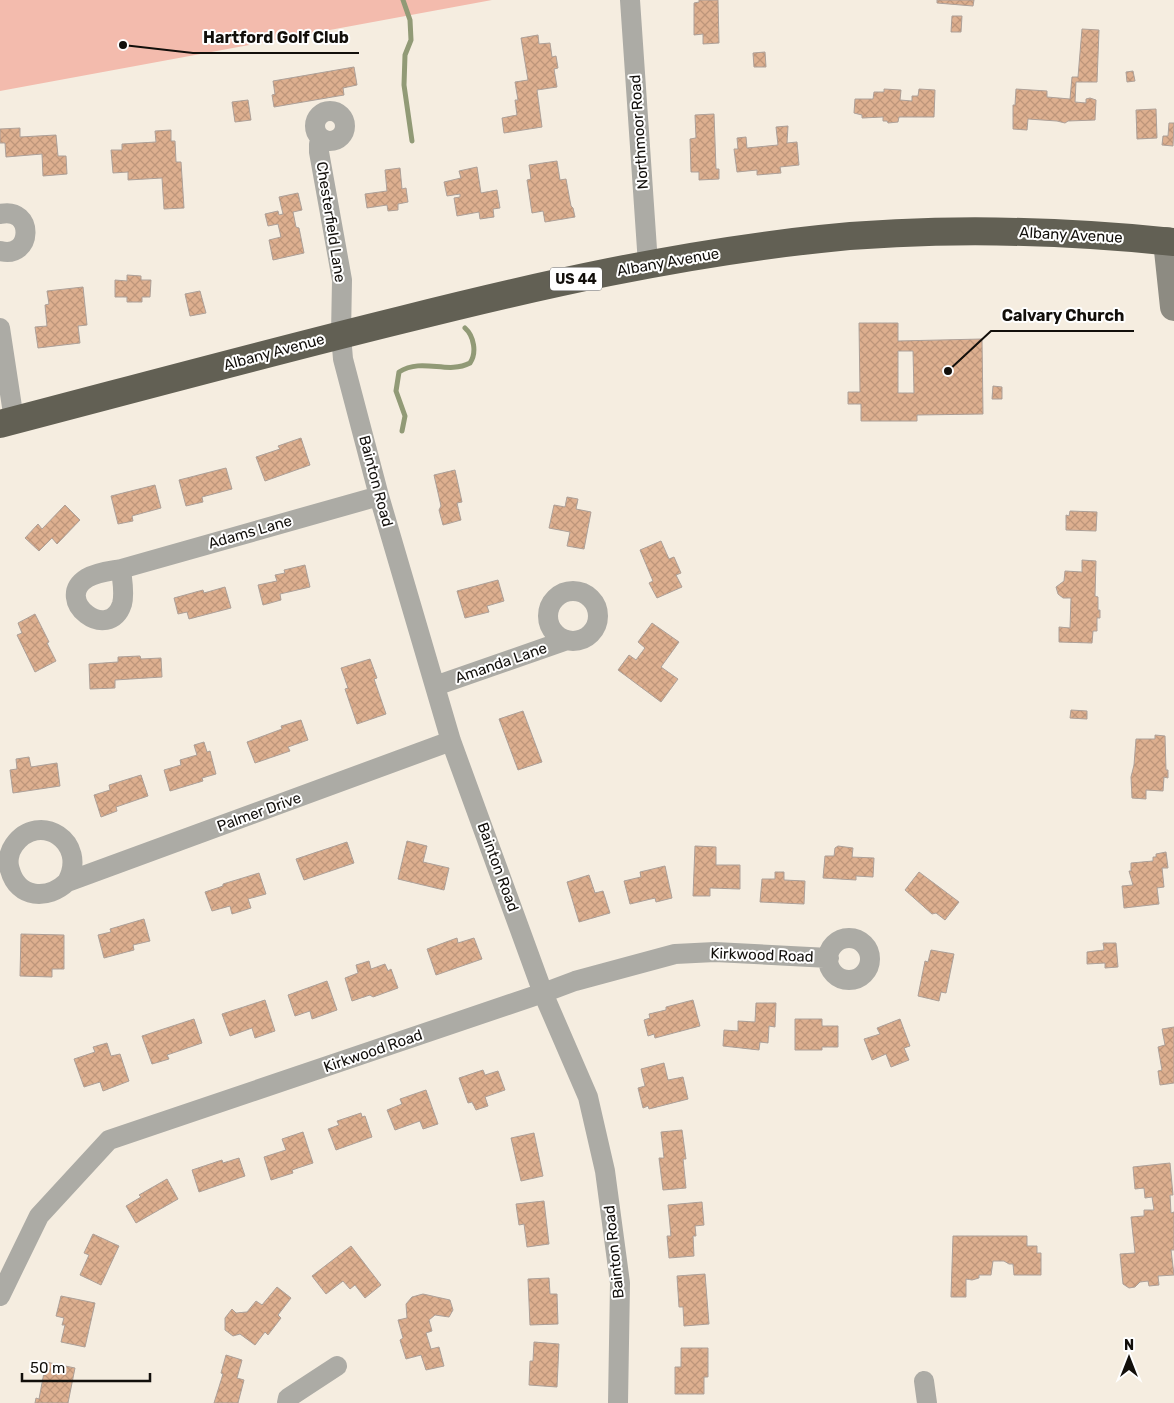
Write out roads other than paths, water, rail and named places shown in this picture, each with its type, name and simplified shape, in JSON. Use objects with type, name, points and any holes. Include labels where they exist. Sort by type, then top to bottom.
[{"type":"highway","name":"Albany Avenue","points":[[7,422],[341,335],[523,290],[648,264],[751,248],[872,235],[957,232],[1007,233],[1170,241]]},
{"type":"main road","points":[[1170,241],[1174,307]]},
{"type":"street","name":"Northmoor Road","points":[[630,0],[648,264]]},
{"type":"street","name":"Chesterfield Lane","points":[[322,139],[320,152],[342,280],[341,335]]},
{"type":"street","points":[[0,214],[18,216],[22,221],[26,234],[23,243],[16,250],[0,252]]},
{"type":"street","points":[[0,328],[7,422]]},
{"type":"street","name":"Bainton Road","points":[[341,335],[343,359],[379,496],[452,741],[544,993],[588,1097],[606,1171],[620,1282],[618,1403]]},
{"type":"street","name":"Adams Lane","points":[[121,569],[379,496]]},
{"type":"street","name":"Amanda Lane","points":[[435,686],[567,640]]},
{"type":"street","name":"Palmer Drive","points":[[67,882],[452,741]]},
{"type":"street","name":"Kirkwood Road","points":[[0,1296],[40,1216],[109,1140],[575,981],[675,954],[715,952],[829,958]]},
{"type":"street","points":[[287,1403],[288,1398],[337,1366]]},
{"type":"street","points":[[924,1381],[927,1403]]},
{"type":"waterway","points":[[403,0],[410,20],[411,40],[405,55],[404,85],[412,141]]},
{"type":"waterway","points":[[402,431],[405,416],[396,391],[399,372],[417,366],[453,367],[470,363],[474,345],[471,335],[465,328]]},
{"type":"place","name":"Hartford Golf Club","points":[[123,45]]},
{"type":"place","name":"Calvary Church","points":[[948,371]]}]
